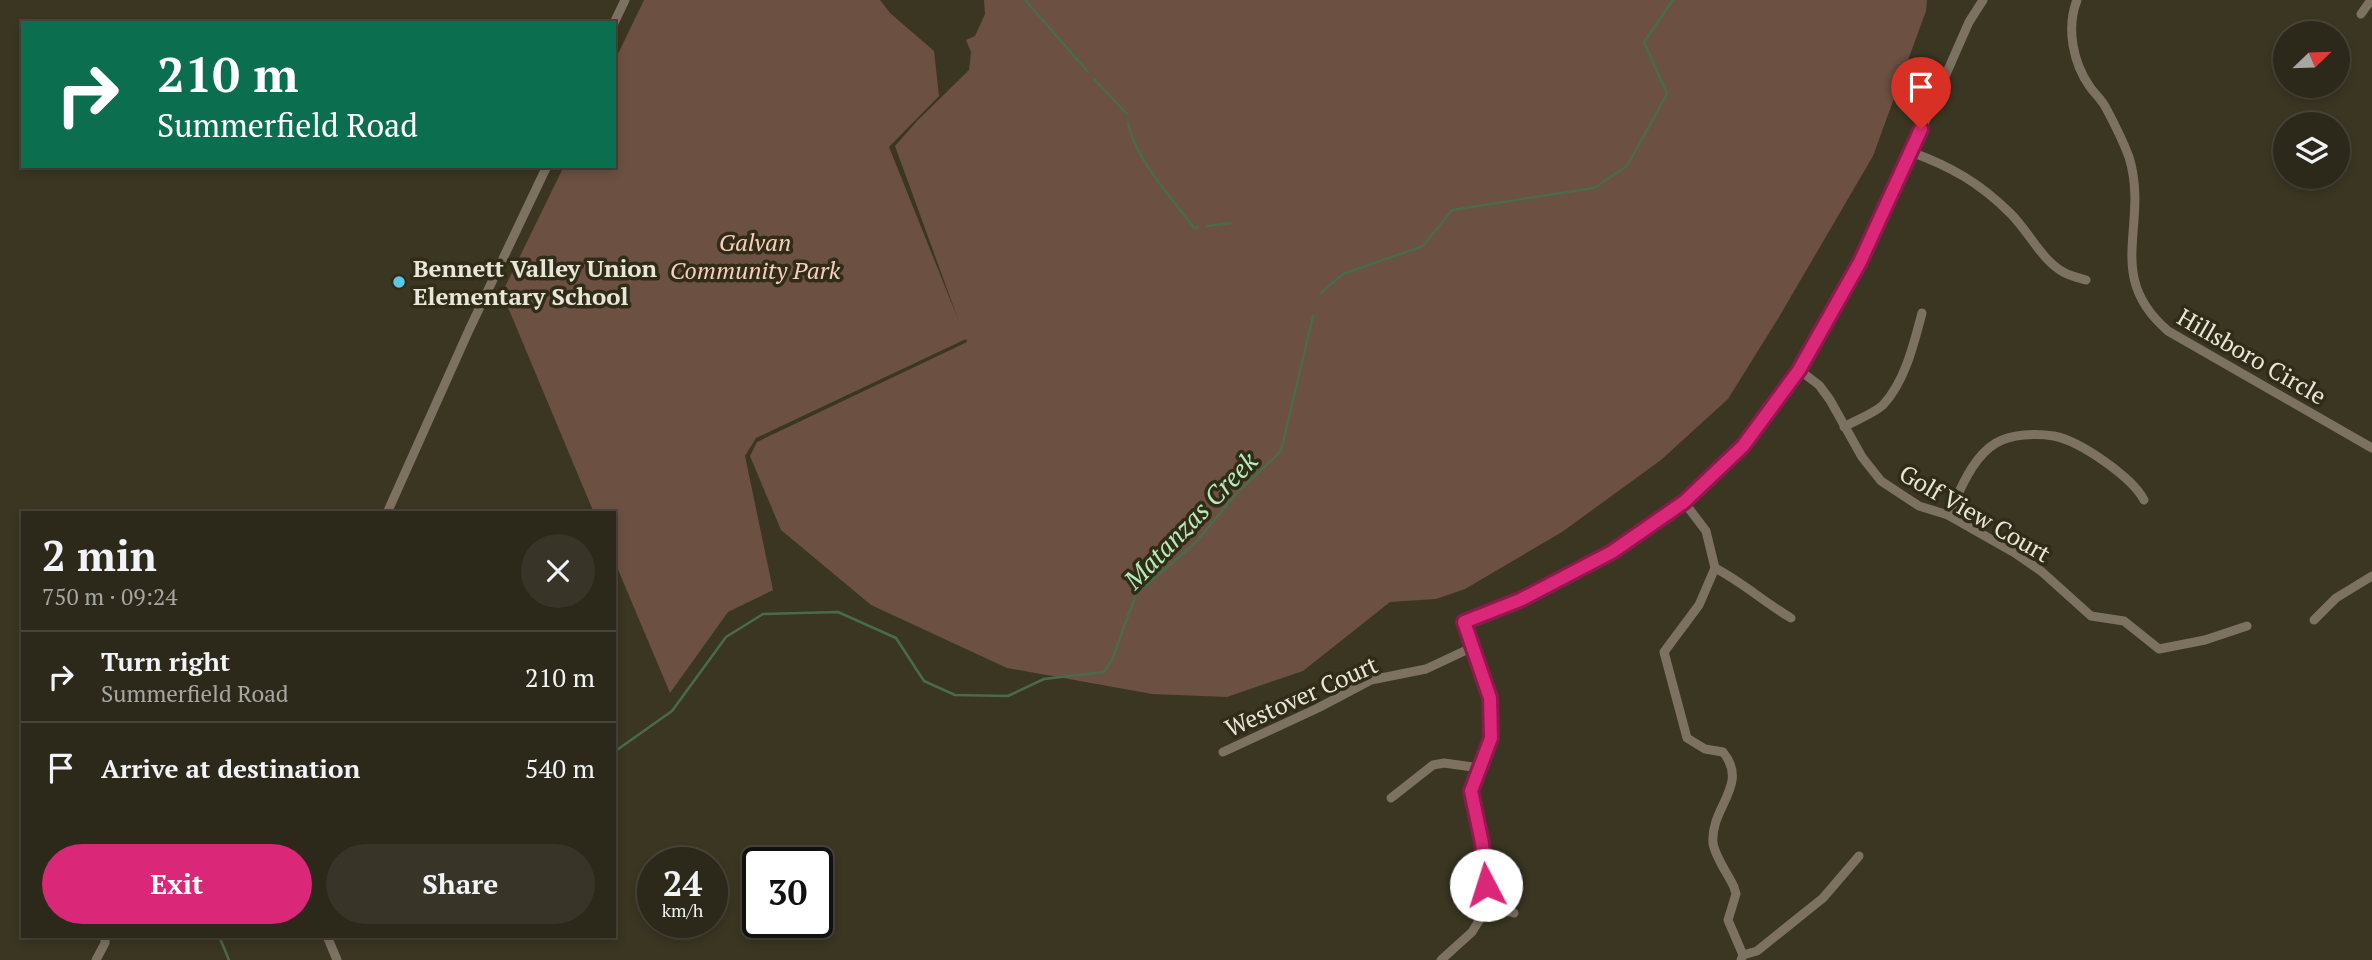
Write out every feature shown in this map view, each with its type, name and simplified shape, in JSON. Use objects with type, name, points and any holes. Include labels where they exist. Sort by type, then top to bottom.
[{"type":"street","points":[[615,21],[625,0]]},
{"type":"street","points":[[1441,960],[1472,932],[1488,906],[1482,843],[1471,791],[1491,738],[1490,698],[1464,622],[1520,600],[1612,552],[1684,502],[1743,446],[1799,370],[1860,262],[1969,22],[1983,0]]},
{"type":"street","name":"Hillsboro Circle","points":[[2077,0],[2072,26],[2074,51],[2089,85],[2105,106],[2129,157],[2136,207],[2131,263],[2136,289],[2144,306],[2168,331],[2372,448]]},
{"type":"street","points":[[2361,14],[2371,0]]},
{"type":"street","points":[[1911,152],[1948,166],[1986,191],[2012,215],[2044,256],[2064,273],[2086,280]]},
{"type":"street","points":[[388,511],[463,341],[546,168]]},
{"type":"street","points":[[1844,427],[1881,407],[1895,388],[1913,348],[1922,313]]},
{"type":"street","name":"Golf View Court","points":[[1799,370],[1819,385],[1840,416],[1862,457],[1881,481],[1919,506],[1948,514],[2015,553],[2041,571],[2091,616],[2124,621],[2159,649],[2205,640],[2247,626]]},
{"type":"street","points":[[1948,514],[1972,468],[1993,444],[2008,437],[2022,435],[2055,436],[2092,453],[2129,479],[2144,500]]},
{"type":"street","points":[[1684,502],[1706,531],[1714,568],[1699,605],[1664,652],[1687,738],[1705,749],[1723,752],[1732,763],[1733,783],[1714,829],[1713,846],[1736,894],[1728,920],[1742,958],[1757,951],[1823,898],[1859,856]]},
{"type":"street","points":[[1714,568],[1737,579],[1763,602],[1791,618]]},
{"type":"street","points":[[2314,620],[2336,598],[2372,576]]},
{"type":"street","name":"Westover Court","points":[[1223,752],[1371,680],[1426,669],[1473,647]]},
{"type":"street","points":[[1391,798],[1433,765],[1444,763],[1480,768]]},
{"type":"street","points":[[1488,906],[1514,913]]},
{"type":"street","points":[[96,960],[105,943],[104,938]]},
{"type":"street","points":[[328,938],[337,960]]},
{"type":"green space","name":"Galvan Community Park","points":[[644,0],[880,0],[890,13],[934,51],[939,96],[889,147],[958,319],[895,146],[969,70],[971,52],[966,40],[975,36],[985,14],[984,0],[1927,0],[1926,11],[1873,156],[1728,399],[1661,460],[1562,532],[1465,589],[1436,599],[1390,602],[1303,671],[1227,697],[1152,694],[1007,668],[871,605],[781,530],[750,456],[757,442],[967,342],[966,339],[756,438],[745,456],[773,590],[728,612],[670,693],[616,565],[616,511],[593,511],[502,293],[563,168],[616,168],[616,58]]},
{"type":"waterway","points":[[1025,0],[1088,72]]},
{"type":"waterway","name":"Matanzas Creek","points":[[1321,293],[1343,274],[1423,246],[1452,210],[1594,188],[1627,166],[1667,94],[1644,42],[1673,0]]},
{"type":"waterway","points":[[1094,79],[1127,114]]},
{"type":"waterway","points":[[1128,122],[1146,163],[1194,228],[1198,227]]},
{"type":"waterway","points":[[1207,226],[1231,223]]},
{"type":"waterway","name":"Matanzas Creek","points":[[616,751],[672,711],[726,637],[763,614],[838,612],[896,638],[924,681],[955,695],[1008,696],[1044,679],[1104,672],[1112,660],[1136,594],[1195,543],[1237,493],[1281,451],[1313,316]]},
{"type":"waterway","name":"Matanzas Creek","points":[[220,938],[229,960]]},
{"type":"place","name":"Bennett Valley Union Elementary School","points":[[399,282]]},
{"type":"route","points":[[1486,885],[1482,843],[1471,791],[1491,738],[1490,698],[1464,622],[1520,600],[1612,552],[1684,502],[1743,446],[1799,370],[1860,262],[1921,129]]}]
